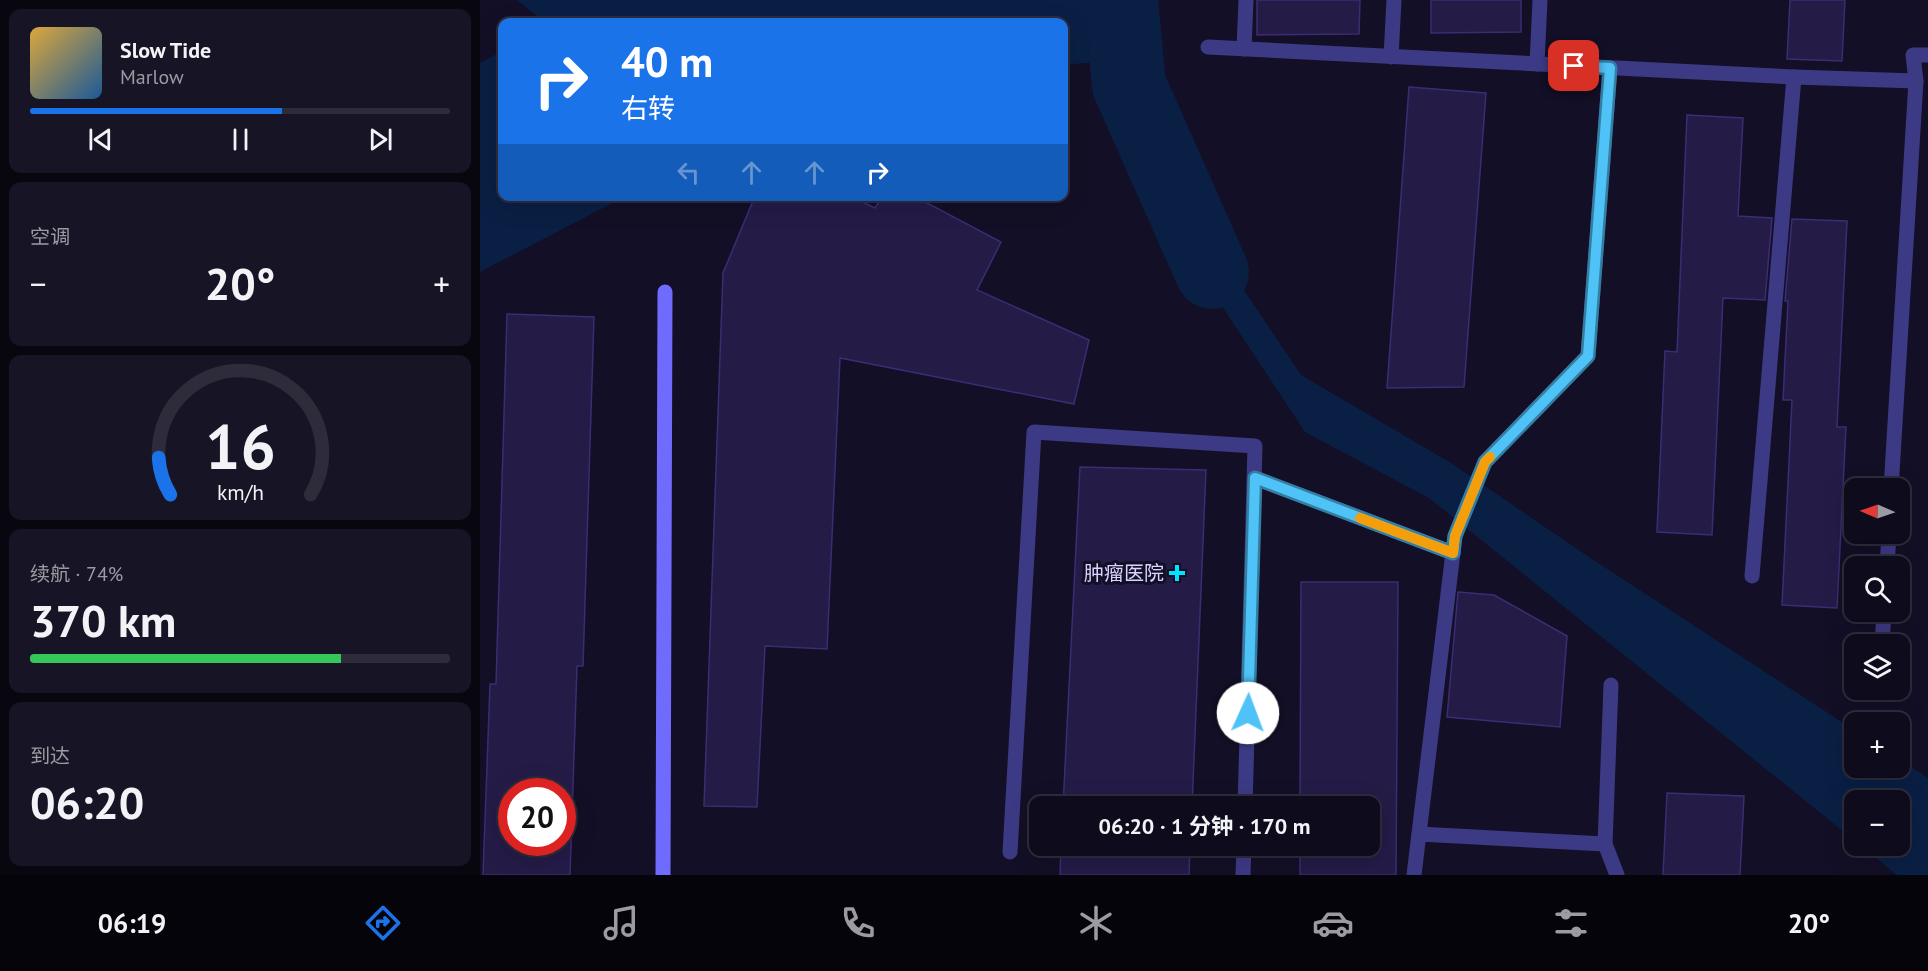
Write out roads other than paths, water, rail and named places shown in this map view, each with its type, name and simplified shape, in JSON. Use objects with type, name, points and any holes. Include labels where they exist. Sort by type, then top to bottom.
[{"type":"street","points":[[663,875],[665,292]]},
{"type":"lane","points":[[1244,49],[1246,0]]},
{"type":"lane","points":[[1391,57],[1394,0]]},
{"type":"lane","points":[[1537,64],[1540,0]]},
{"type":"lane","points":[[1208,47],[1794,77],[1916,81]]},
{"type":"lane","points":[[1892,478],[1916,81],[1913,55],[1928,55]]},
{"type":"lane","points":[[1414,875],[1455,536],[1485,462],[1588,356],[1610,68]]},
{"type":"lane","points":[[1752,576],[1794,77]]},
{"type":"lane","points":[[1010,852],[1034,432],[1255,446],[1245,796]]},
{"type":"lane","points":[[1255,478],[1453,553]]},
{"type":"lane","points":[[1611,685],[1605,844],[1617,875]]},
{"type":"lane","points":[[1419,834],[1605,844]]},
{"type":"lane","points":[[1243,875],[1244,856]]},
{"type":"water","points":[[517,0],[1150,0],[1149,57],[1164,171],[1301,375],[1451,463],[1589,557],[1844,723],[1844,778],[1910,778],[1910,766],[1928,778],[1928,875],[1897,875],[1873,856],[1910,856],[1910,790],[1844,790],[1844,832],[1429,498],[1305,432],[1140,182],[1108,61],[1068,65],[1068,18],[540,18]]},
{"type":"water","points":[[498,53],[498,201],[616,201],[480,272],[480,63]]},
{"type":"waterway","points":[[1121,0],[1129,85],[1212,272]]},
{"type":"place","name":"肿瘤医院","points":[[1177,573]]}]
